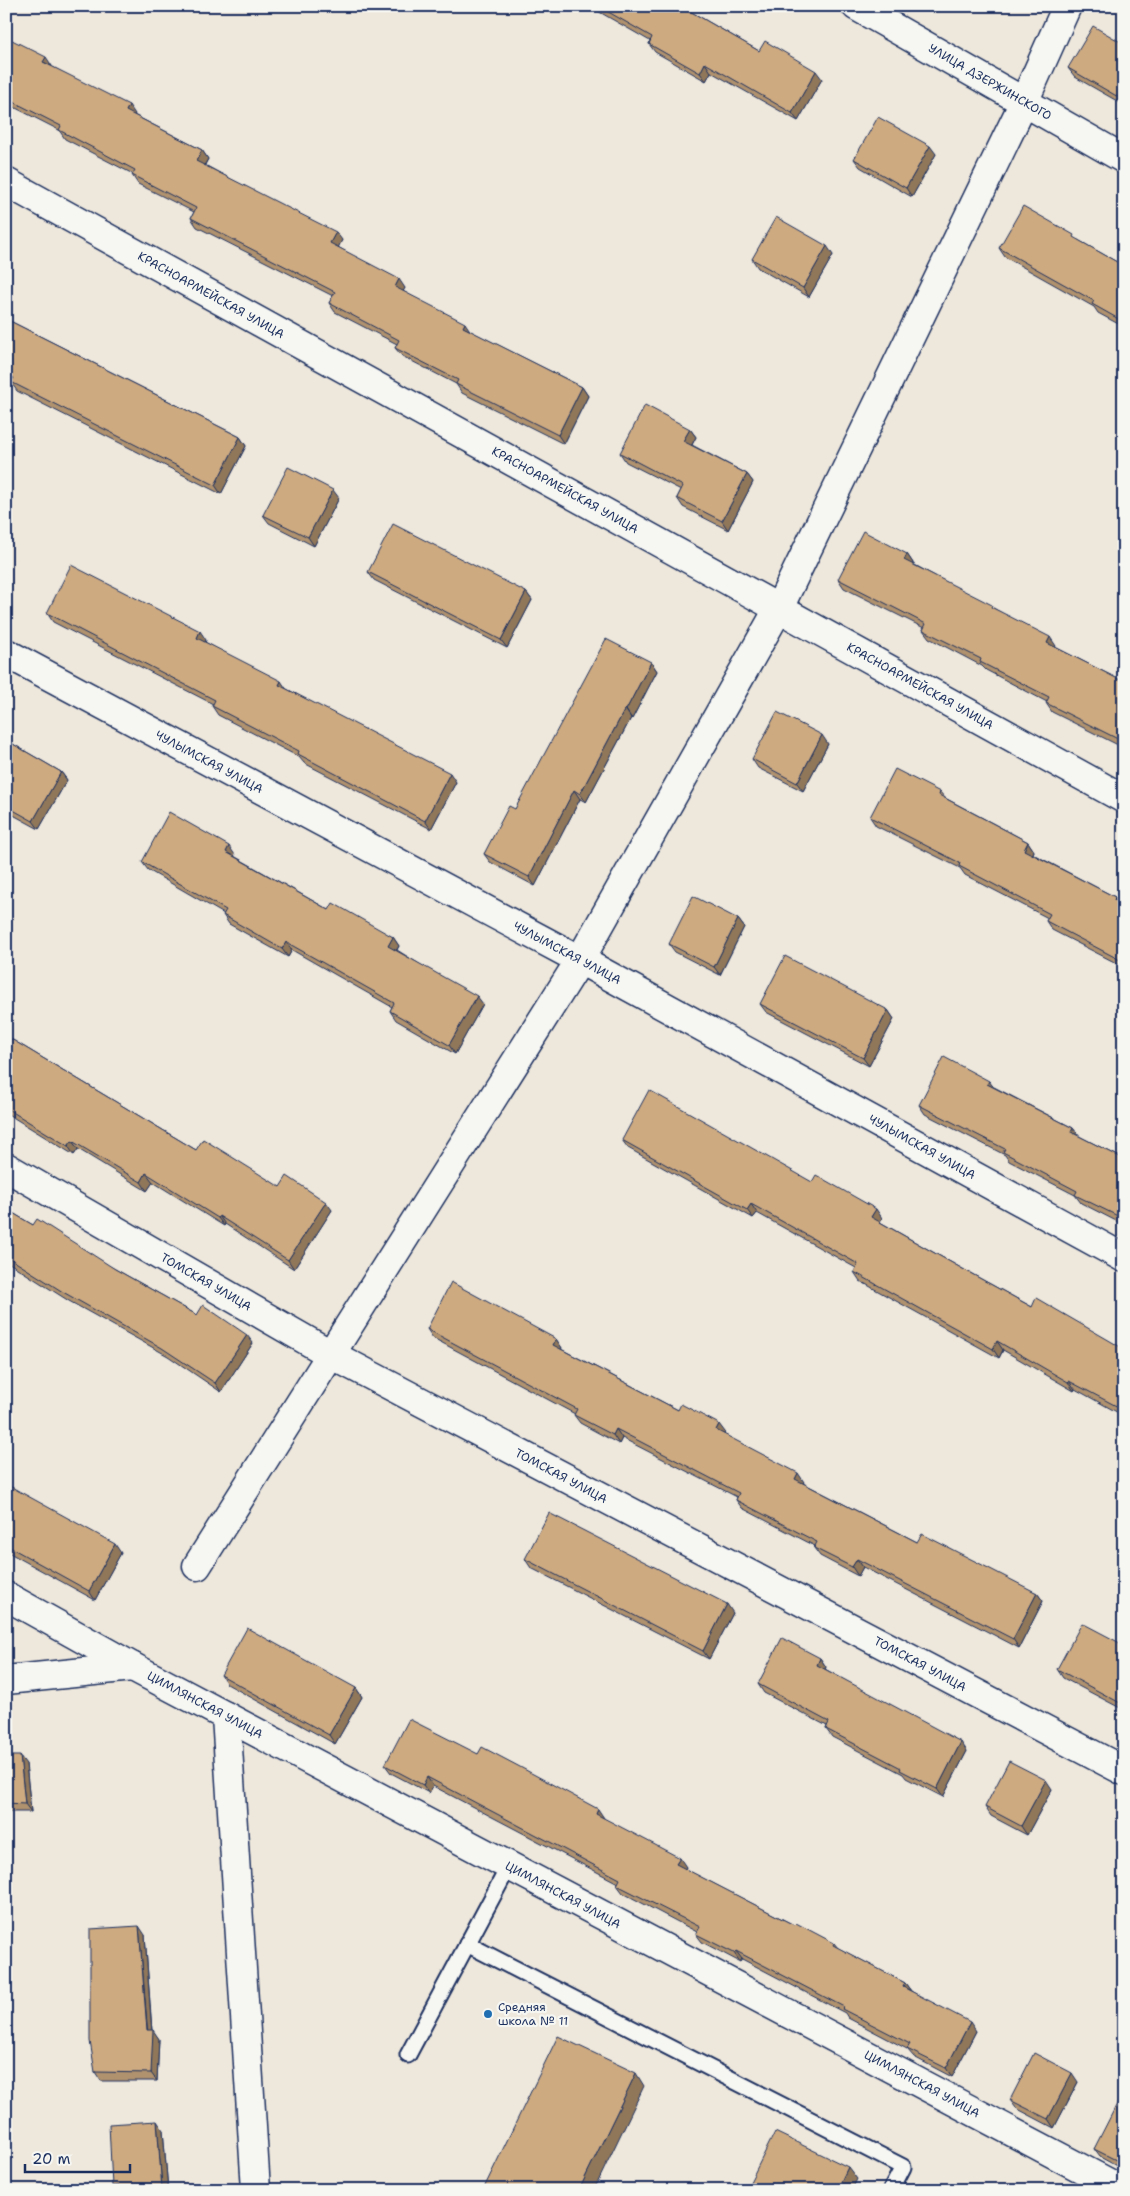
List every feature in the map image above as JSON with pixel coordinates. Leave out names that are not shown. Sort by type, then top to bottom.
[{"type":"street","name":"УЛИЦА ДЗЕРЖИНСКОГО","points":[[856,6],[1124,159]]},
{"type":"street","points":[[197,1566],[580,960],[779,608],[1024,102],[1067,6]]},
{"type":"street","name":"КРАСНОАРМЕЙСКАЯ УЛИЦА","points":[[6,182],[1124,799]]},
{"type":"street","name":"ЧУЛЫМСКАЯ УЛИЦА","points":[[6,653],[580,960],[1124,1258]]},
{"type":"street","name":"ТОМСКАЯ УЛИЦА","points":[[6,1167],[332,1355],[1124,1771]]},
{"type":"street","name":"ЦИМЛЯНСКАЯ УЛИЦА","points":[[6,1596],[132,1667],[1122,2190]]},
{"type":"street","points":[[6,1680],[132,1667]]},
{"type":"street","points":[[226,1716],[256,2190]]},
{"type":"lane","points":[[408,2055],[509,1866]]},
{"type":"lane","points":[[467,1944],[903,2167],[891,2190]]},
{"type":"building","points":[[598,6],[681,6],[759,51],[765,41],[816,71],[792,113],[705,63],[700,73],[649,44],[652,37]]},
{"type":"building","points":[[1093,26],[1124,44],[1124,90],[1120,98],[1068,68]]},
{"type":"building","points":[[6,37],[46,57],[43,62],[129,105],[126,111],[202,150],[196,161],[336,232],[330,243],[399,279],[395,287],[465,323],[463,327],[582,387],[558,435],[456,384],[458,380],[395,348],[399,340],[329,303],[335,292],[191,218],[196,208],[132,175],[135,170],[59,130],[61,126],[6,98]]},
{"type":"building","points":[[878,117],[930,146],[906,188],[854,159]]},
{"type":"building","points":[[1023,206],[1124,266],[1124,322],[1092,304],[1094,301],[999,248]]},
{"type":"building","points":[[776,217],[827,246],[803,288],[752,259]]},
{"type":"building","points":[[6,319],[240,437],[215,485],[11,382],[14,378],[6,374]]},
{"type":"building","points":[[645,405],[690,429],[683,441],[747,474],[722,521],[677,498],[683,486],[620,453]]},
{"type":"building","points":[[288,467],[333,490],[308,537],[263,515]]},
{"type":"building","points":[[393,524],[526,592],[501,640],[368,572]]},
{"type":"building","points":[[863,531],[907,554],[904,560],[1050,637],[1047,643],[1124,682],[1124,742],[1046,703],[1049,697],[980,662],[981,659],[923,630],[926,624],[838,579]]},
{"type":"building","points":[[71,565],[200,631],[197,638],[281,681],[279,685],[450,773],[425,821],[298,754],[299,751],[212,706],[215,700],[47,613]]},
{"type":"building","points":[[606,639],[651,662],[580,794],[574,790],[529,877],[484,854],[509,806],[515,809]]},
{"type":"building","points":[[777,712],[822,735],[797,783],[752,759]]},
{"type":"building","points":[[6,740],[61,772],[33,821],[6,806]]},
{"type":"building","points":[[895,769],[940,792],[939,795],[1028,842],[1024,850],[1115,897],[1114,900],[1124,905],[1124,962],[1046,921],[1050,914],[959,866],[960,863],[870,817]]},
{"type":"building","points":[[169,812],[229,846],[226,852],[329,910],[333,903],[393,937],[388,946],[477,996],[449,1045],[390,1011],[394,1003],[286,942],[282,949],[223,915],[226,910],[142,862]]},
{"type":"building","points":[[693,896],[738,919],[714,967],[669,944]]},
{"type":"building","points":[[785,956],[888,1010],[863,1058],[760,1004]]},
{"type":"building","points":[[6,1036],[196,1150],[203,1139],[280,1187],[287,1176],[326,1202],[288,1260],[146,1173],[141,1182],[72,1141],[68,1146],[6,1108]]},
{"type":"building","points":[[944,1057],[989,1081],[987,1084],[1073,1128],[1071,1132],[1124,1159],[1124,1219],[1075,1195],[1077,1191],[1003,1152],[1005,1149],[919,1105]]},
{"type":"building","points":[[649,1090],[812,1182],[816,1175],[876,1209],[871,1217],[1032,1307],[1036,1298],[1124,1349],[1124,1410],[1068,1382],[997,1341],[993,1349],[854,1272],[858,1264],[751,1204],[747,1210],[622,1140]]},
{"type":"building","points":[[6,1209],[33,1225],[37,1219],[115,1269],[197,1315],[203,1305],[247,1335],[215,1383],[162,1348],[63,1292],[6,1256]]},
{"type":"building","points":[[451,1282],[556,1339],[553,1345],[678,1410],[681,1404],[719,1424],[716,1430],[798,1473],[795,1479],[917,1542],[922,1534],[1037,1593],[1013,1639],[857,1559],[852,1567],[814,1548],[817,1542],[736,1500],[739,1493],[616,1429],[613,1435],[574,1415],[577,1409],[427,1329]]},
{"type":"building","points":[[6,1484],[115,1544],[89,1591],[6,1545]]},
{"type":"building","points":[[549,1513],[727,1604],[703,1651],[525,1559]]},
{"type":"building","points":[[1082,1623],[1124,1647],[1124,1705],[1057,1669]]},
{"type":"building","points":[[247,1628],[356,1688],[329,1735],[221,1675]]},
{"type":"building","points":[[782,1638],[820,1658],[817,1665],[961,1742],[937,1789],[826,1729],[829,1722],[758,1684]]},
{"type":"building","points":[[409,1719],[478,1754],[482,1747],[598,1809],[596,1814],[680,1858],[676,1864],[794,1925],[796,1923],[834,1943],[833,1945],[905,1983],[903,1987],[970,2022],[946,2068],[907,2049],[910,2044],[842,2009],[844,2007],[736,1951],[734,1953],[696,1934],[700,1927],[617,1885],[620,1879],[427,1777],[423,1785],[385,1765]]},
{"type":"building","points":[[6,1756],[20,1756],[25,1804],[6,1803]]},
{"type":"building","points":[[1009,1761],[1046,1780],[1021,1826],[985,1807]]},
{"type":"building","points":[[139,1926],[147,2030],[153,2030],[151,2073],[95,2072],[90,2041],[90,1929]]},
{"type":"building","points":[[558,2036],[636,2073],[579,2190],[483,2190]]},
{"type":"building","points":[[1034,2053],[1072,2073],[1048,2119],[1010,2100]]},
{"type":"building","points":[[1118,2102],[1124,2105],[1124,2164],[1094,2149]]},
{"type":"building","points":[[157,2121],[162,2190],[119,2190],[119,2185],[112,2186],[109,2124]]},
{"type":"building","points":[[775,2132],[848,2167],[837,2190],[746,2190]]},
{"type":"place","name":"Средняя школа № 11","points":[[488,2014]]}]
